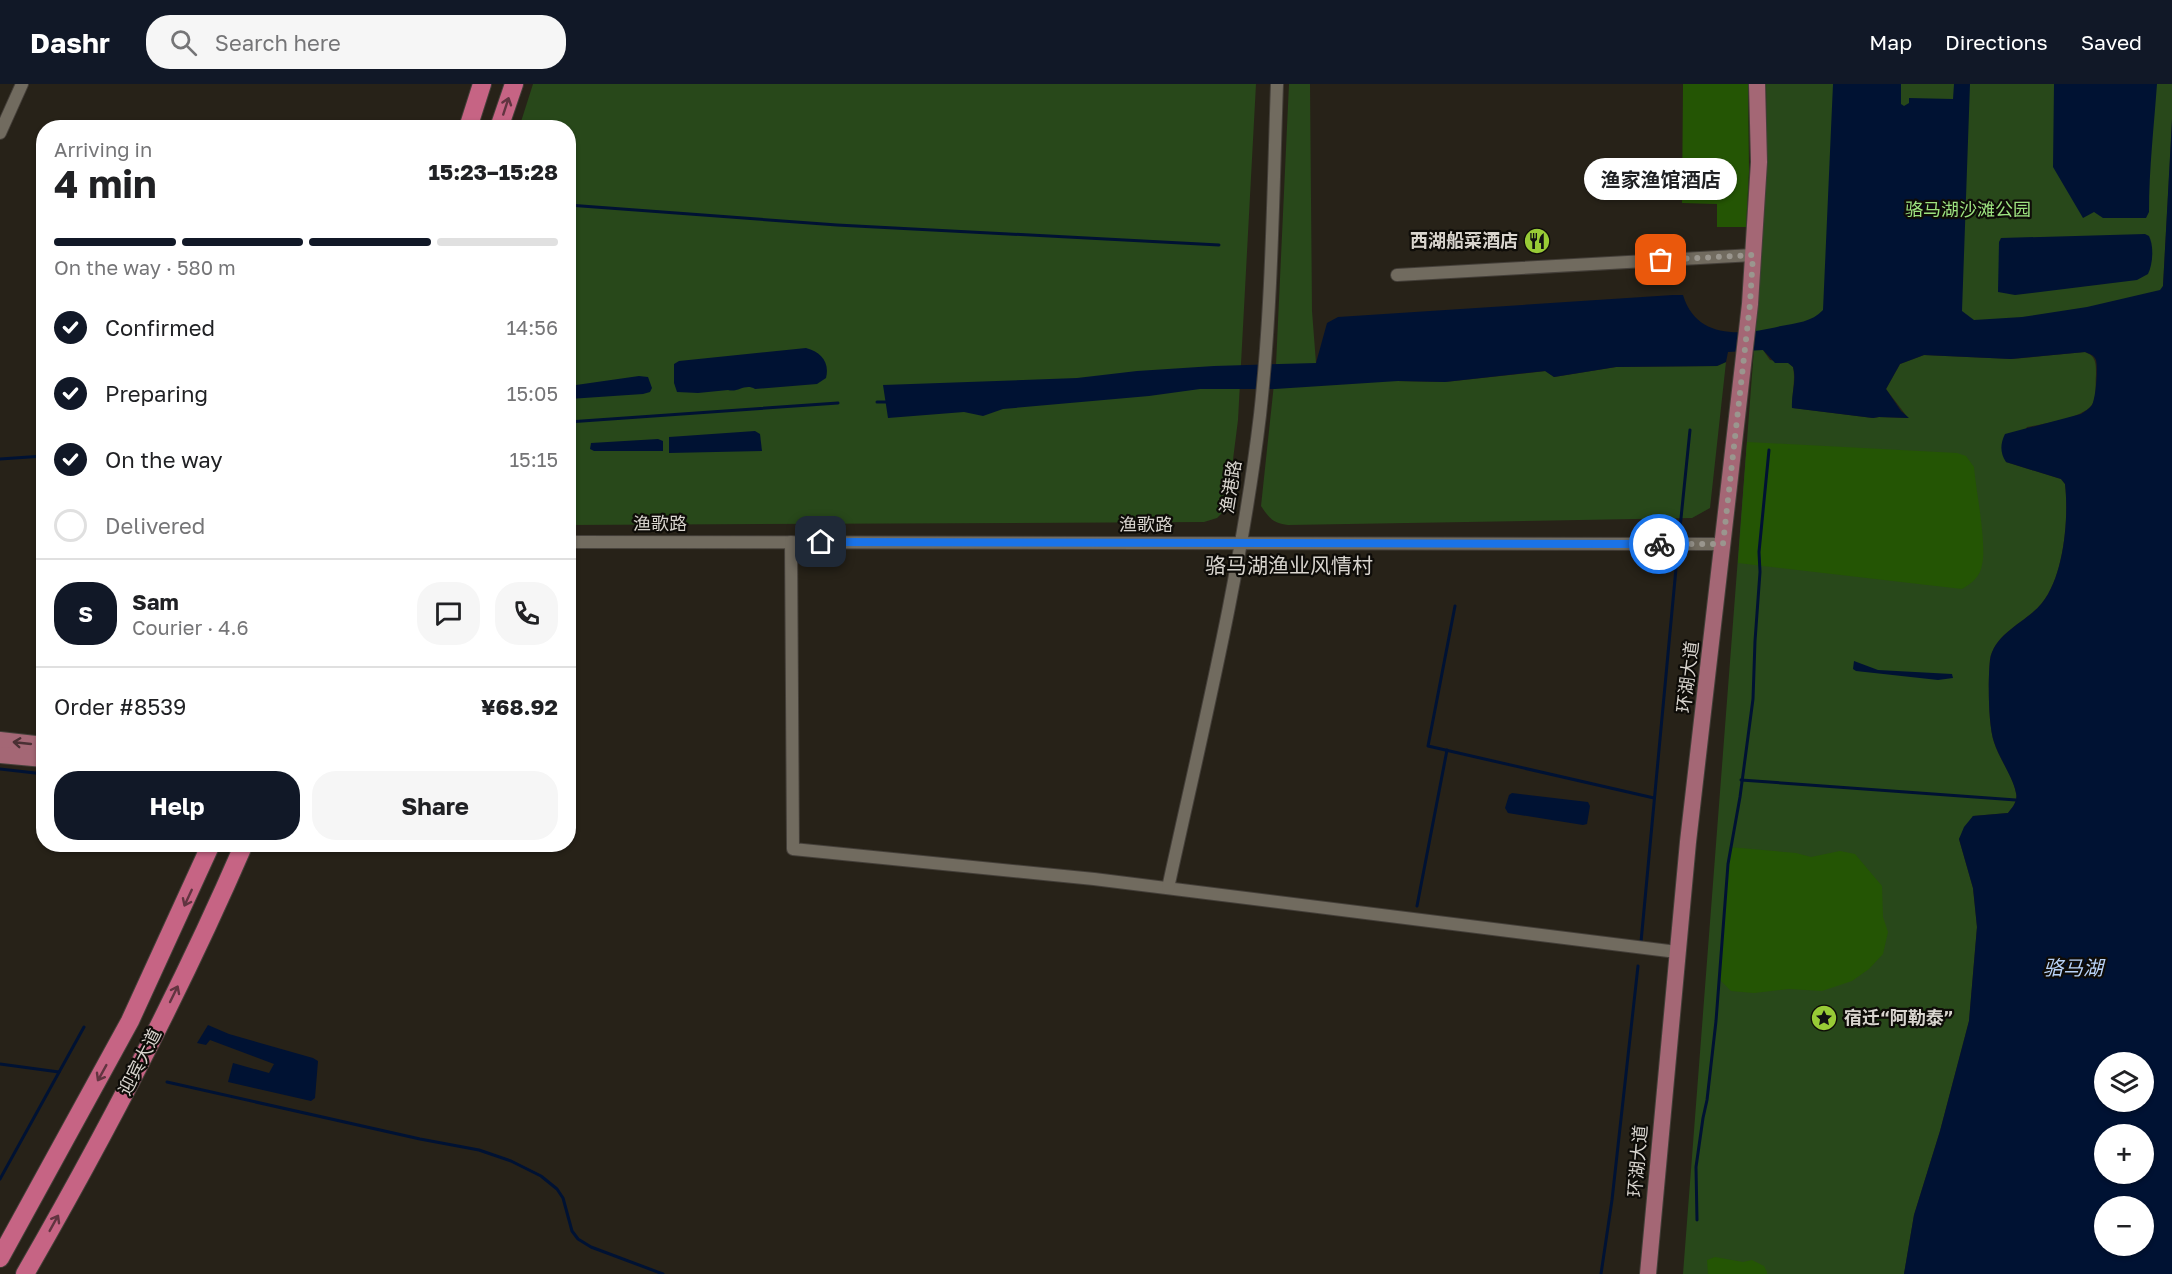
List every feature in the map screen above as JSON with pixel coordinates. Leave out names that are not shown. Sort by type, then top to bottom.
[{"type":"highway","points":[[471,120],[482,84]]},
{"type":"highway","points":[[502,120],[514,84]]},
{"type":"highway","name":"迎宾大道","points":[[0,1258],[130,1021],[208,852]]},
{"type":"highway","name":"迎宾大道","points":[[25,1274],[140,1062],[188,966],[240,852]]},
{"type":"main road","name":"环湖大道","points":[[1648,1274],[1677,952],[1750,304],[1759,162],[1757,84]]},
{"type":"main road","points":[[0,740],[36,744]]},
{"type":"main road","points":[[0,754],[36,758]]},
{"type":"street","points":[[0,133],[22,84]]},
{"type":"street","name":"渔港路","points":[[1168,888],[1222,643],[1260,414],[1271,252],[1277,84]]},
{"type":"street","points":[[1397,275],[1753,255]]},
{"type":"street","name":"渔歌路","points":[[576,542],[1723,544]]},
{"type":"street","points":[[791,542],[793,849],[1094,879],[1677,952]]},
{"type":"green space","points":[[533,84],[1256,84],[1238,420],[1228,499],[1224,511],[1217,518],[1204,522],[576,525],[576,120],[522,120]]},
{"type":"green space","points":[[1289,84],[1310,84],[1312,311],[1316,363],[1398,381],[1445,382],[1546,371],[1554,377],[1616,367],[1717,366],[1726,362],[1710,508],[1692,518],[1288,525],[1269,517],[1261,506],[1276,365]]},
{"type":"green space","points":[[1683,84],[1748,84],[1749,171],[1746,227],[1717,227],[1717,204],[1682,203]]},
{"type":"green space","name":"骆马湖沙滩公园","points":[[1766,84],[2172,84],[2163,286],[2157,305],[2007,338],[1755,332],[1764,208]]},
{"type":"green space","points":[[1754,349],[1763,350],[1770,360],[1789,363],[1793,367],[1793,408],[1873,418],[1908,418],[1886,389],[1900,364],[1924,355],[2012,359],[2085,352],[2093,358],[2095,363],[2095,396],[2089,408],[2063,420],[2027,427],[2006,462],[2061,479],[2065,484],[2066,513],[2063,546],[2055,578],[2042,603],[2004,635],[1998,642],[1990,660],[1989,701],[1992,734],[2014,787],[2016,799],[2008,813],[1973,816],[1959,839],[1973,888],[1977,927],[1969,1021],[1940,1131],[1914,1215],[1904,1274],[1683,1274]]},
{"type":"green space","points":[[1747,442],[1957,453],[1966,456],[1974,467],[1981,517],[1983,556],[1979,573],[1962,589],[1738,563]]},
{"type":"green space","points":[[1729,847],[1796,853],[1811,857],[1840,851],[1855,854],[1882,886],[1883,917],[1888,932],[1883,954],[1869,969],[1852,981],[1822,991],[1789,989],[1754,993],[1731,991],[1720,980]]},
{"type":"green space","points":[[1715,1257],[1743,1262],[1752,1260],[1764,1266],[1767,1274],[1708,1274],[1707,1260]]},
{"type":"water","name":"骆马湖","points":[[1833,84],[1901,84],[1901,104],[1904,106],[1909,103],[1909,98],[1953,99],[1954,84],[1970,84],[1962,311],[1974,320],[2022,317],[2087,307],[2160,290],[2163,286],[2172,119],[2172,1274],[1904,1274],[1914,1215],[1940,1131],[1969,1021],[1977,927],[1973,888],[1959,839],[1964,827],[1973,816],[2008,813],[2016,799],[2014,787],[1992,734],[1989,701],[1990,660],[1998,642],[2004,635],[2036,610],[2049,592],[2060,562],[2065,529],[2065,484],[2061,479],[2006,462],[2001,448],[2002,441],[2005,434],[2081,414],[2090,408],[2095,396],[2097,376],[2096,360],[2092,355],[2085,352],[2011,359],[1924,355],[1900,364],[1886,389],[1901,411],[1909,418],[1873,418],[1792,408],[1793,367],[1788,363],[1775,363],[1763,350],[1728,352],[1726,362],[1717,366],[1616,367],[1554,377],[1545,371],[1445,382],[1398,381],[1275,389],[1200,389],[1149,396],[1003,409],[983,416],[964,412],[888,418],[883,385],[1077,378],[1214,366],[1316,363],[1327,323],[1338,317],[1673,295],[1683,295],[1690,310],[1699,321],[1723,331],[1767,329],[1804,321],[1823,310]]},
{"type":"water","points":[[2054,84],[2157,84],[2149,212],[2146,218],[2103,218],[2094,212],[2083,218],[2053,167]]},
{"type":"water","points":[[2145,234],[2149,236],[2152,245],[2151,265],[2148,274],[2137,280],[2015,295],[1998,292],[2001,238]]},
{"type":"water","points":[[806,348],[820,355],[827,367],[826,378],[817,384],[755,389],[748,387],[698,393],[677,392],[674,383],[674,364],[679,361]]},
{"type":"water","points":[[639,376],[648,377],[652,388],[650,392],[643,394],[576,399],[576,385]]},
{"type":"water","points":[[755,431],[760,434],[762,451],[669,453],[669,437]]},
{"type":"water","points":[[658,439],[663,441],[663,451],[594,451],[590,449],[591,443]]},
{"type":"water","points":[[1854,661],[1878,670],[1952,674],[1953,678],[1938,680],[1856,671],[1853,669]]},
{"type":"water","points":[[1512,793],[1588,802],[1590,806],[1587,824],[1508,813],[1505,808],[1509,795]]},
{"type":"water","points":[[208,1025],[229,1034],[318,1061],[315,1098],[311,1101],[228,1082],[233,1063],[269,1073],[274,1064],[210,1040],[206,1045],[197,1043]]},
{"type":"waterway","points":[[576,206],[837,225],[1219,245]]},
{"type":"waterway","points":[[877,402],[886,402]]},
{"type":"waterway","points":[[576,421],[838,403]]},
{"type":"waterway","points":[[1680,528],[1690,430]]},
{"type":"waterway","points":[[1697,1220],[1696,1167],[1707,1100],[1716,1021],[1728,864],[1740,797],[1753,699],[1760,572],[1759,552],[1769,450]]},
{"type":"waterway","points":[[0,459],[36,457]]},
{"type":"waterway","points":[[1641,942],[1678,547]]},
{"type":"waterway","points":[[1455,606],[1428,746],[1654,798]]},
{"type":"waterway","points":[[1417,906],[1447,750]]},
{"type":"waterway","points":[[0,769],[36,773]]},
{"type":"waterway","points":[[1741,780],[2016,800]]},
{"type":"waterway","points":[[1601,1274],[1612,1200],[1638,966]]},
{"type":"waterway","points":[[0,1179],[84,1027]]},
{"type":"waterway","points":[[0,1064],[59,1072]]},
{"type":"waterway","points":[[167,1082],[420,1139],[479,1150],[511,1161],[541,1176],[557,1189],[563,1198],[572,1231],[578,1239],[591,1247],[663,1274]]},
{"type":"way so far","points":[[1659,544],[1723,544],[1750,304],[1753,255],[1661,260]]},
{"type":"place","name":"西湖船菜酒店","points":[[1537,241]]},
{"type":"place","name":"渔家渔馆酒店","points":[[1661,260]]},
{"type":"place","name":"宿迁“阿勒泰”","points":[[1824,1018]]},
{"type":"district","name":"骆马湖渔业风情村","points":[[1289,566]]},
{"type":"route","points":[[821,542],[1659,544]]}]
